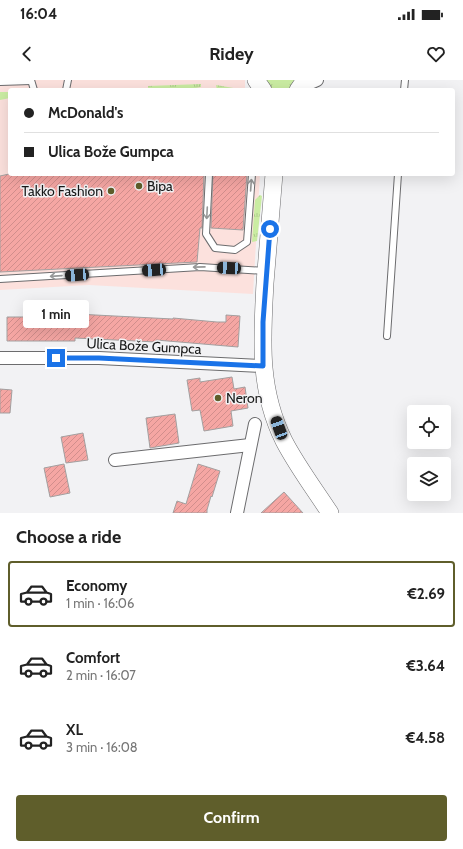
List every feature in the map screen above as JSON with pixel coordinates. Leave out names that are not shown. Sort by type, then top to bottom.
[{"type":"main road","points":[[274,176],[262,329],[263,366],[271,405],[284,441],[330,513]]},
{"type":"street","points":[[302,86],[317,80]]},
{"type":"street","name":"Ulica Bože Gumpca","points":[[0,358],[99,358],[263,366]]},
{"type":"street","points":[[237,513],[255,424]]},
{"type":"street","points":[[114,460],[250,445]]},
{"type":"lane","points":[[0,82],[31,80]]},
{"type":"lane","points":[[209,176],[206,234],[215,248],[235,250],[247,242],[252,176]]},
{"type":"lane","points":[[386,336],[398,176]]},
{"type":"lane","points":[[0,280],[200,267],[266,271]]},
{"type":"shaded area","points":[[0,80],[245,80],[245,88],[8,88],[8,176],[260,176],[253,294],[89,285],[0,290]]},
{"type":"green space","points":[[257,80],[304,80],[298,88],[263,88]]},
{"type":"green space","points":[[201,84],[201,87],[196,88],[148,88],[148,86]]},
{"type":"green space","points":[[216,85],[233,88],[217,88]]},
{"type":"green space","points":[[0,92],[8,92],[8,98],[0,100]]},
{"type":"green space","points":[[260,195],[262,196],[257,241],[252,242],[255,200]]},
{"type":"building","points":[[8,174],[8,176],[204,176],[202,228],[200,228],[197,262],[0,272],[0,176]]},
{"type":"building","points":[[213,176],[247,176],[243,230],[211,228]]},
{"type":"building","points":[[40,312],[76,312],[76,314],[173,318],[217,322],[226,322],[226,315],[240,316],[238,347],[156,340],[156,342],[75,338],[75,341],[7,341],[7,317],[40,317]]},
{"type":"building","name":"Neron","points":[[232,377],[234,389],[245,387],[248,408],[231,411],[233,426],[204,431],[200,410],[192,411],[187,380],[200,378],[200,382]]},
{"type":"building","points":[[0,389],[12,390],[10,413],[0,413]]},
{"type":"building","points":[[175,414],[179,443],[150,448],[146,418]]},
{"type":"building","points":[[83,433],[88,460],[66,463],[61,437]]},
{"type":"building","points":[[64,464],[70,493],[50,497],[44,468]]},
{"type":"building","points":[[198,464],[220,471],[212,497],[211,496],[207,513],[173,513],[177,501],[186,504]]},
{"type":"building","points":[[284,492],[303,513],[261,513]]},
{"type":"place","name":"Bipa","points":[[139,186]]},
{"type":"place","name":"Takko Fashion","points":[[111,191]]},
{"type":"place","name":"Neron","points":[[218,398]]},
{"type":"route","points":[[56,358],[99,358],[263,366],[263,322],[270,229]]}]
